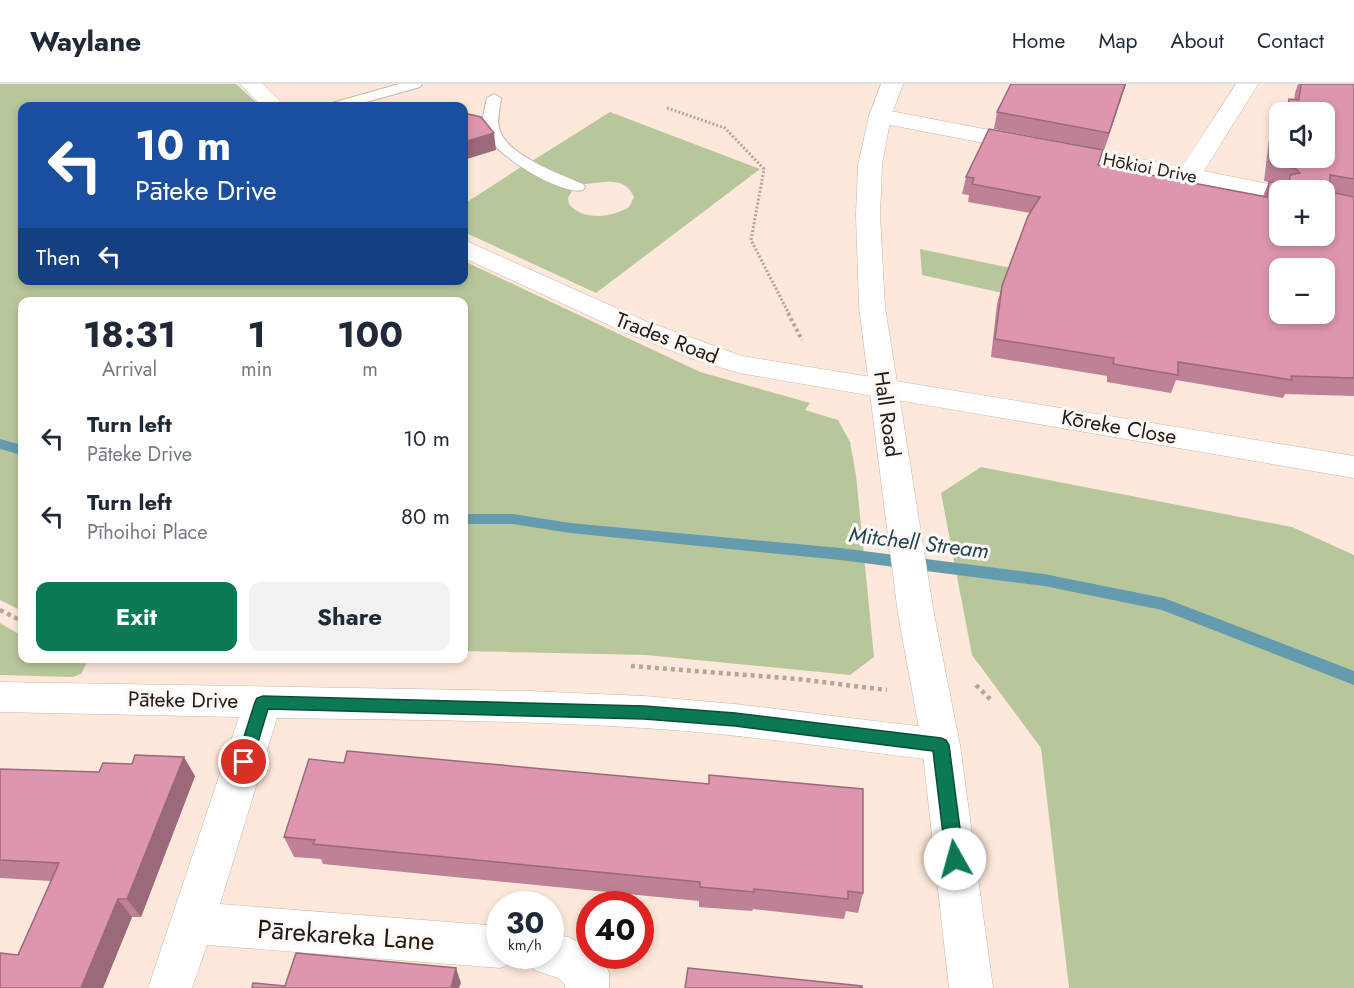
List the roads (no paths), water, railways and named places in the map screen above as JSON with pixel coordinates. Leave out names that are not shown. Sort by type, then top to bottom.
[{"type":"street","points":[[251,84],[270,102]]},
{"type":"street","name":"Hall Road","points":[[892,84],[880,116],[870,165],[868,215],[872,307],[916,614],[941,745],[971,988]]},
{"type":"street","points":[[1190,176],[1197,161],[1247,84]]},
{"type":"street","name":"Hōkioi Drive","points":[[880,116],[1269,191]]},
{"type":"street","name":"Trades Road","points":[[468,250],[581,304],[709,355],[772,371],[884,387]]},
{"type":"street","name":"Kōreke Close","points":[[884,387],[1354,467]]},
{"type":"street","name":"Pāteke Drive","points":[[0,697],[644,712],[745,721],[941,745]]},
{"type":"street","points":[[170,988],[263,702]]},
{"type":"street","name":"Pārekareka Lane","points":[[193,923],[486,946]]},
{"type":"street","points":[[564,958],[587,973],[587,988]]},
{"type":"lane","points":[[351,102],[415,84]]},
{"type":"lane","points":[[498,90],[492,131],[498,140],[526,164],[577,187]]},
{"type":"waterway","name":"Mitchell Stream","points":[[0,444],[18,449]]},
{"type":"waterway","name":"Mitchell Stream","points":[[468,519],[513,519],[570,528],[840,554],[1044,580],[1164,604],[1354,678]]}]
